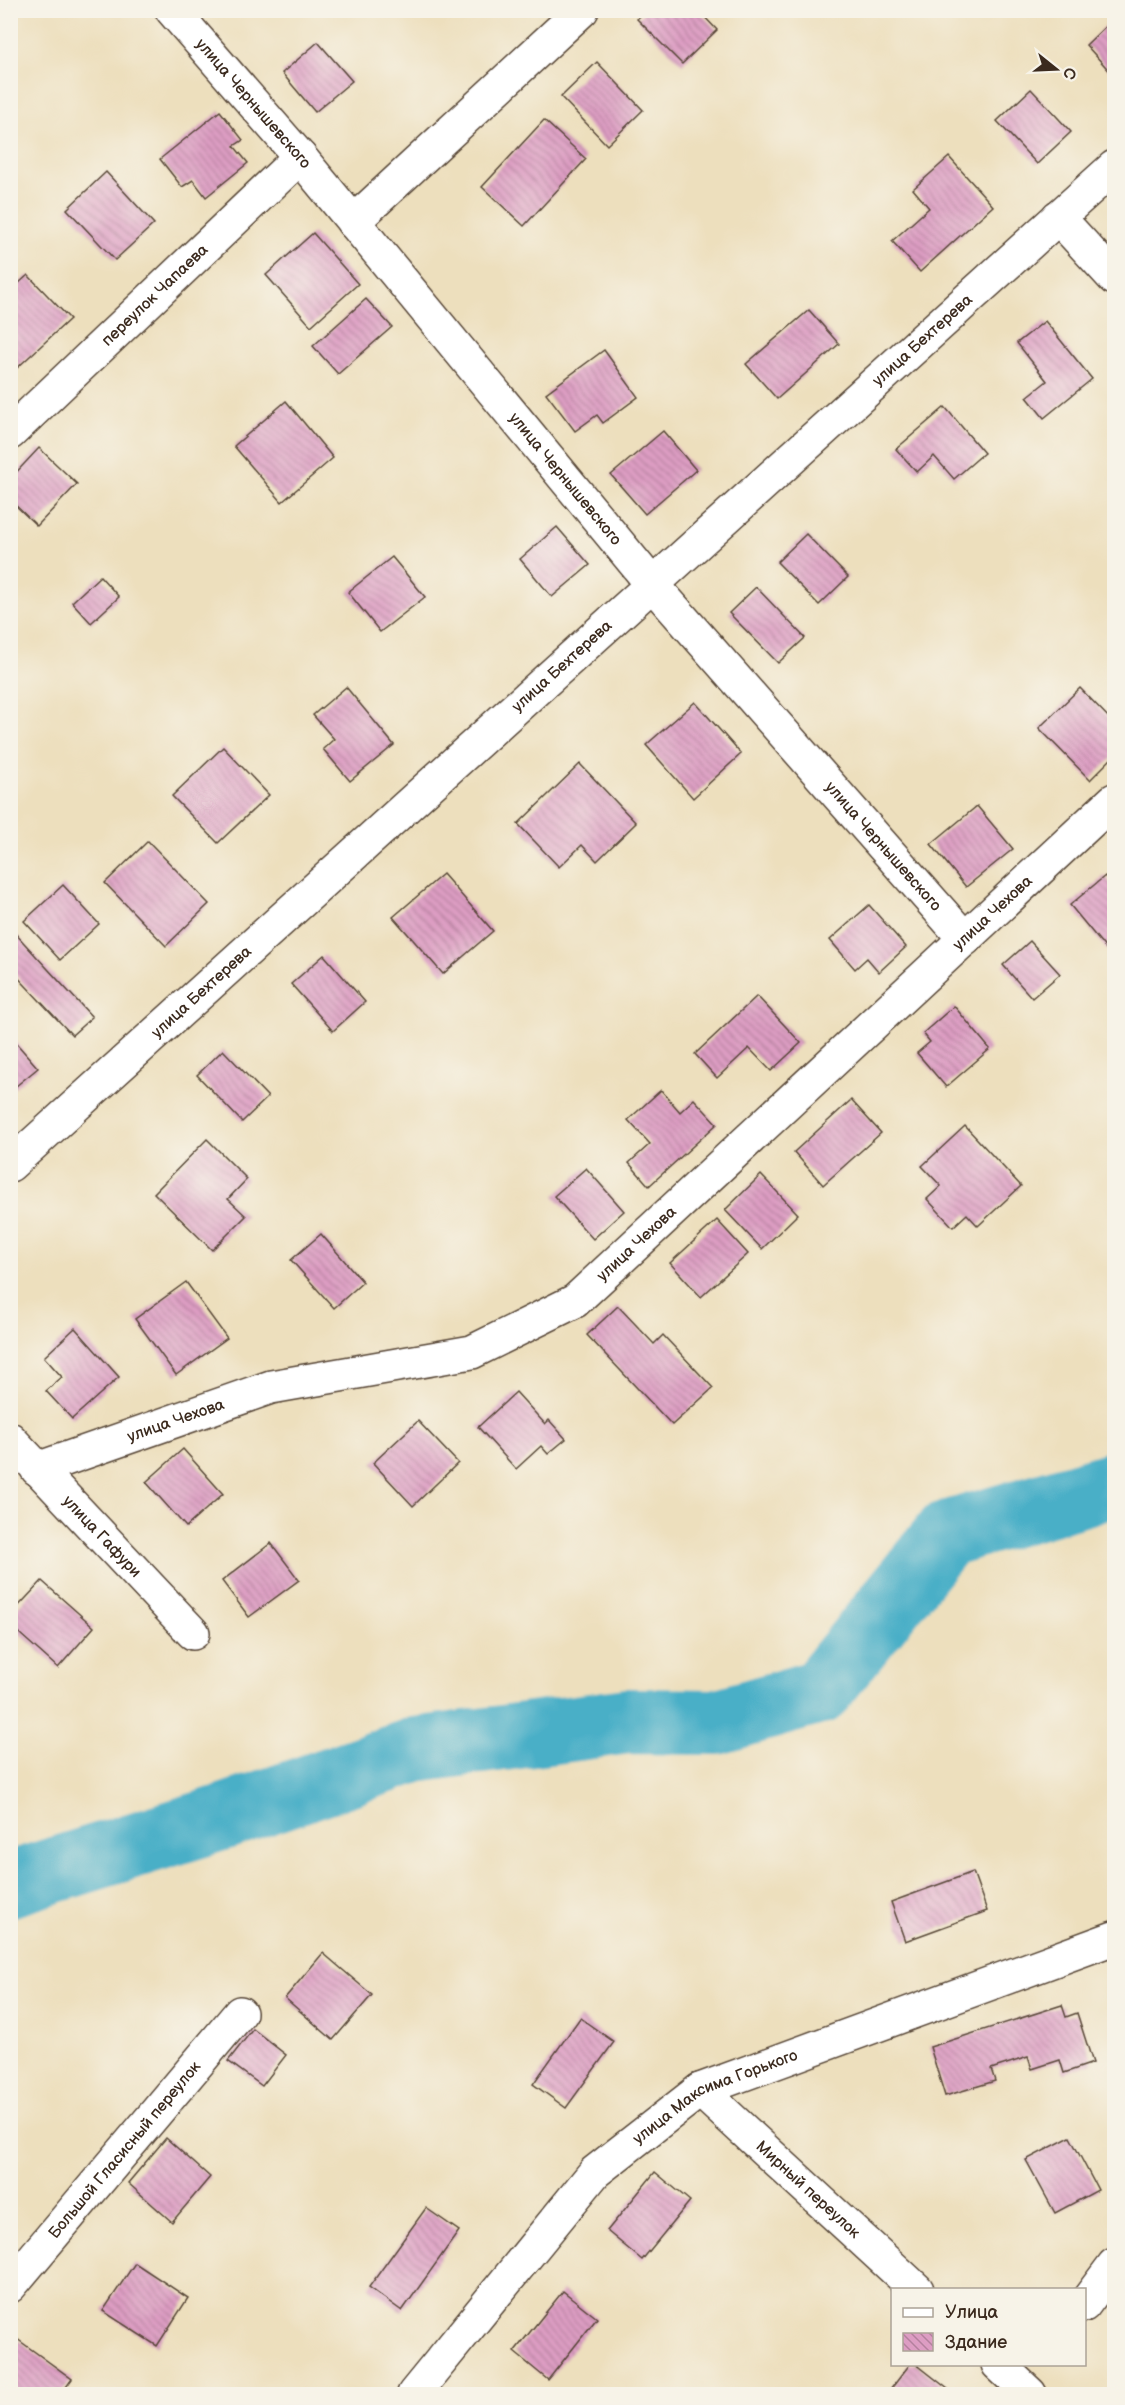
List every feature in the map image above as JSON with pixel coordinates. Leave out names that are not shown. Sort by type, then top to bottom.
[{"type":"street","name":"улица Чернышевского","points":[[172,10],[300,157],[652,584],[965,939]]},
{"type":"street","points":[[353,222],[582,10]]},
{"type":"street","name":"переулок Чапаева","points":[[10,433],[300,157]]},
{"type":"street","name":"улица Бехтерева","points":[[10,1165],[1114,167]]},
{"type":"street","points":[[1058,217],[1114,278]]},
{"type":"street","name":"улица Чехова","points":[[37,1469],[271,1387],[472,1352],[575,1301],[1114,800]]},
{"type":"street","name":"улица Гафури","points":[[10,1439],[193,1633]]},
{"type":"street","name":"улица Максима Горького","points":[[414,2394],[595,2172],[700,2090],[1114,1938]]},
{"type":"street","name":"Большой Гласисный переулок","points":[[10,2286],[240,2013]]},
{"type":"street","name":"Мирный переулок","points":[[700,2090],[916,2288]]},
{"type":"street","points":[[1086,2302],[1114,2265]]},
{"type":"street","points":[[1001,2366],[1027,2385]]},
{"type":"building","points":[[646,10],[698,10],[717,30],[682,64],[637,19]]},
{"type":"building","points":[[1114,18],[1114,76],[1086,45]]},
{"type":"building","points":[[318,42],[352,81],[315,112],[282,73]]},
{"type":"building","points":[[597,62],[643,110],[607,145],[561,97]]},
{"type":"building","points":[[1031,89],[1071,132],[1037,164],[997,121]]},
{"type":"building","points":[[220,111],[243,140],[234,146],[248,163],[206,197],[193,180],[182,187],[160,159]]},
{"type":"building","points":[[544,120],[586,159],[524,226],[482,187]]},
{"type":"building","points":[[949,157],[993,206],[920,272],[892,241],[929,208],[913,189]]},
{"type":"building","points":[[106,172],[154,224],[115,260],[67,209]]},
{"type":"building","points":[[313,233],[358,284],[311,326],[266,275]]},
{"type":"building","points":[[28,275],[70,319],[16,369],[10,362],[10,291]]},
{"type":"building","points":[[366,299],[392,327],[338,374],[313,346]]},
{"type":"building","points":[[809,310],[839,344],[777,399],[746,364]]},
{"type":"building","points":[[1045,321],[1092,379],[1044,418],[1027,397],[1047,381],[1017,343]]},
{"type":"building","points":[[604,350],[638,397],[603,423],[597,415],[575,431],[546,393]]},
{"type":"building","points":[[286,401],[333,458],[282,502],[234,446]]},
{"type":"building","points":[[945,407],[984,453],[954,479],[934,456],[917,472],[896,449]]},
{"type":"building","points":[[663,431],[696,470],[645,514],[611,475]]},
{"type":"building","points":[[39,448],[77,484],[37,526],[10,500],[10,479]]},
{"type":"building","points":[[557,527],[590,565],[552,597],[520,559]]},
{"type":"building","points":[[806,534],[848,577],[819,605],[777,562]]},
{"type":"building","points":[[392,557],[425,597],[380,632],[348,592]]},
{"type":"building","points":[[100,576],[119,597],[91,623],[72,602]]},
{"type":"building","points":[[756,587],[805,638],[778,663],[729,613]]},
{"type":"building","points":[[346,687],[394,745],[350,781],[323,749],[334,739],[313,715]]},
{"type":"building","points":[[1080,688],[1114,723],[1114,756],[1090,780],[1039,728]]},
{"type":"building","points":[[695,702],[741,754],[693,798],[646,745]]},
{"type":"building","points":[[223,747],[269,795],[218,843],[172,796]]},
{"type":"building","points":[[580,764],[636,823],[597,861],[582,845],[559,867],[518,824]]},
{"type":"building","points":[[977,806],[1013,849],[966,887],[931,844]]},
{"type":"building","points":[[148,841],[209,904],[166,946],[105,883]]},
{"type":"building","points":[[443,874],[493,931],[443,974],[393,917]]},
{"type":"building","points":[[1105,876],[1114,887],[1114,943],[1107,950],[1070,905]]},
{"type":"building","points":[[63,885],[99,924],[60,960],[24,921]]},
{"type":"building","points":[[869,905],[906,947],[879,972],[867,958],[855,969],[830,940]]},
{"type":"building","points":[[13,931],[92,1017],[72,1035],[10,969],[10,933]]},
{"type":"building","points":[[1030,941],[1060,974],[1032,998],[1003,965]]},
{"type":"building","points":[[324,955],[365,1002],[333,1031],[291,984]]},
{"type":"building","points":[[757,996],[801,1043],[771,1071],[749,1048],[717,1078],[695,1054]]},
{"type":"building","points":[[954,1006],[990,1049],[946,1087],[917,1053],[930,1042],[923,1033]]},
{"type":"building","points":[[10,1036],[38,1068],[10,1091]]},
{"type":"building","points":[[223,1050],[268,1097],[242,1122],[197,1075]]},
{"type":"building","points":[[661,1090],[680,1112],[694,1099],[717,1124],[649,1186],[629,1163],[650,1144],[628,1120]]},
{"type":"building","points":[[851,1100],[881,1133],[823,1185],[794,1152]]},
{"type":"building","points":[[965,1126],[1021,1186],[978,1226],[967,1214],[953,1227],[927,1199],[941,1186],[922,1166]]},
{"type":"building","points":[[207,1139],[247,1179],[228,1199],[246,1216],[212,1250],[154,1193]]},
{"type":"building","points":[[586,1168],[624,1211],[593,1239],[554,1196]]},
{"type":"building","points":[[761,1175],[798,1214],[762,1249],[725,1210]]},
{"type":"building","points":[[717,1220],[748,1254],[701,1297],[670,1263]]},
{"type":"building","points":[[321,1234],[363,1282],[334,1308],[291,1260]]},
{"type":"building","points":[[186,1282],[227,1338],[176,1375],[135,1319]]},
{"type":"building","points":[[618,1306],[654,1344],[663,1335],[713,1388],[672,1425],[587,1335]]},
{"type":"building","points":[[75,1328],[119,1377],[72,1419],[46,1391],[62,1377],[44,1357]]},
{"type":"building","points":[[516,1392],[545,1424],[549,1420],[566,1439],[548,1454],[541,1446],[516,1469],[478,1427]]},
{"type":"building","points":[[418,1421],[458,1463],[413,1506],[373,1463]]},
{"type":"building","points":[[183,1449],[223,1494],[186,1527],[146,1482]]},
{"type":"building","points":[[271,1543],[299,1580],[249,1617],[222,1581]]},
{"type":"building","points":[[42,1581],[94,1627],[58,1668],[10,1625],[10,1615]]},
{"type":"building","points":[[973,1872],[987,1911],[905,1941],[891,1902]]},
{"type":"building","points":[[323,1953],[372,1995],[333,2040],[285,1998]]},
{"type":"building","points":[[1062,2005],[1066,2017],[1077,2013],[1093,2063],[1064,2073],[1060,2060],[1032,2069],[1028,2057],[991,2069],[995,2081],[945,2096],[930,2047]]},
{"type":"building","points":[[580,2018],[614,2042],[566,2108],[533,2084]]},
{"type":"building","points":[[253,2029],[286,2055],[262,2086],[228,2061]]},
{"type":"building","points":[[1070,2137],[1098,2190],[1055,2213],[1026,2160]]},
{"type":"building","points":[[166,2138],[210,2177],[172,2222],[128,2183]]},
{"type":"building","points":[[655,2172],[690,2201],[642,2260],[607,2231]]},
{"type":"building","points":[[426,2208],[459,2231],[402,2311],[369,2287]]},
{"type":"building","points":[[135,2263],[188,2298],[157,2346],[103,2311]]},
{"type":"building","points":[[563,2291],[597,2318],[548,2380],[514,2352]]},
{"type":"building","points":[[13,2336],[72,2379],[61,2394],[17,2394],[10,2390],[10,2340]]},
{"type":"building","points":[[908,2366],[919,2366],[953,2393],[887,2394]]},
{"type":"waterway","points":[[10,1884],[221,1818],[415,1750],[628,1721],[716,1722],[819,1692],[946,1534],[1114,1484]]}]
